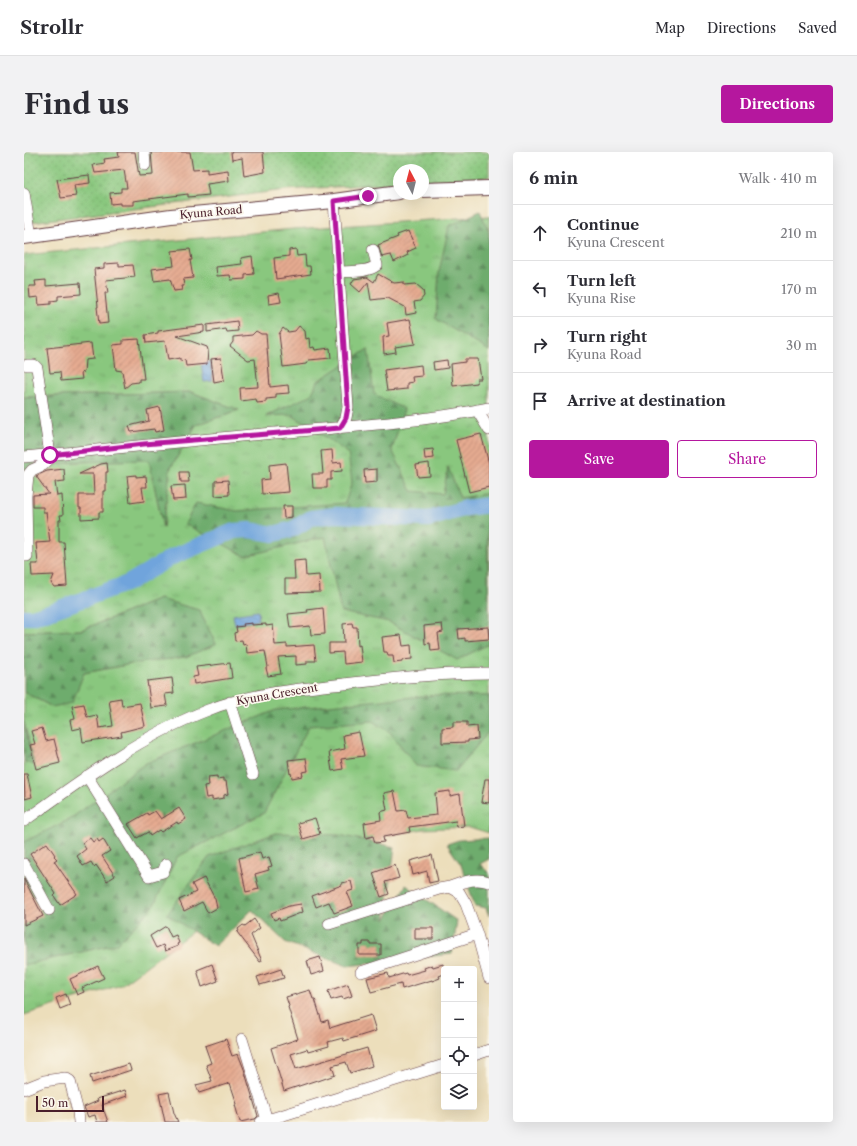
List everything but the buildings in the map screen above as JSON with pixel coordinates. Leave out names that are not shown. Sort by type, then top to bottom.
[{"type":"main road","points":[[429,190],[489,188]]},
{"type":"main road","name":"Kyuna Road","points":[[27,237],[172,216],[334,201],[393,193]]},
{"type":"street","points":[[144,152],[145,165]]},
{"type":"street","points":[[24,193],[27,237]]},
{"type":"street","points":[[334,201],[348,407],[346,418],[340,428]]},
{"type":"street","points":[[338,272],[374,268],[377,265],[373,250]]},
{"type":"street","points":[[27,364],[34,365],[37,368],[52,454]]},
{"type":"street","points":[[24,457],[144,444],[340,428],[435,417],[489,408]]},
{"type":"street","points":[[476,410],[489,430]]},
{"type":"street","points":[[27,556],[26,496],[28,475],[32,470],[42,465],[52,454]]},
{"type":"street","name":"Kyuna Crescent","points":[[25,818],[87,776],[149,737],[207,710],[230,702],[302,688],[457,673],[489,673]]},
{"type":"street","points":[[230,702],[253,774]]},
{"type":"street","points":[[87,776],[149,876],[163,872],[166,864]]},
{"type":"street","points":[[24,864],[49,910]]},
{"type":"street","points":[[329,924],[439,889],[450,887],[468,880],[480,879],[489,882]]},
{"type":"street","points":[[450,887],[456,890],[462,897],[477,934],[489,978]]},
{"type":"street","points":[[361,972],[477,934]]},
{"type":"street","points":[[242,1039],[264,1121],[441,1066]]},
{"type":"street","points":[[477,1054],[489,1050]]},
{"type":"street","points":[[24,1090],[44,1081],[65,1078],[71,1085],[79,1122]]},
{"type":"green space","points":[[24,152],[489,152],[489,177],[429,181],[429,164],[393,164],[393,183],[285,190],[24,223]]},
{"type":"green space","points":[[480,211],[489,232],[489,351],[436,319],[439,272],[449,226]]},
{"type":"green space","points":[[489,216],[489,833],[469,827],[423,829],[332,846],[232,902],[121,985],[24,1015],[24,761],[34,764],[24,722],[24,692],[52,707],[84,673],[132,664],[160,599],[81,630],[24,632],[24,469],[75,462],[149,459],[163,527],[170,469],[196,425],[238,410],[191,392],[24,397],[24,255],[293,229]]},
{"type":"green space","points":[[368,349],[374,394],[404,409],[392,450],[412,491],[443,494],[448,467],[460,498],[489,493],[489,519],[487,520],[489,644],[457,660],[389,622],[341,612],[325,537],[245,556],[185,524],[196,503],[237,511],[345,503],[352,482],[348,453],[292,415],[266,416],[311,395],[318,381]]},
{"type":"green space","points":[[191,392],[239,410],[196,425],[170,469],[163,528],[149,460],[75,462],[24,469],[24,397]]},
{"type":"green space","points":[[160,599],[199,610],[216,644],[186,657],[132,664],[84,673],[72,703],[52,707],[24,692],[24,632],[81,630]]},
{"type":"green space","points":[[435,695],[489,696],[489,731],[456,771],[416,766],[390,732],[372,721],[309,726],[264,813],[177,857],[153,907],[117,944],[24,965],[24,842],[70,819],[146,763],[276,710]]},
{"type":"green space","points":[[24,722],[34,765],[24,761]]},
{"type":"green space","points":[[276,833],[339,835],[395,847],[385,920],[406,885],[457,921],[452,954],[347,966],[285,942],[252,910],[215,946],[167,914],[209,857]]},
{"type":"green space","points":[[489,838],[489,859],[480,864],[489,873],[489,916],[486,908],[475,906],[461,865],[447,844],[459,840]]},
{"type":"water","points":[[210,361],[213,381],[204,382],[201,363]]},
{"type":"water","points":[[258,611],[259,620],[235,624],[233,615]]},
{"type":"waterway","points":[[24,617],[32,617],[49,612],[128,583],[172,557],[234,531],[249,530],[274,534],[293,529],[311,518],[335,515],[428,519],[466,508],[489,505]]},
{"type":"route","points":[[50,455],[144,444],[340,428],[346,418],[348,407],[334,201],[368,196]]}]
